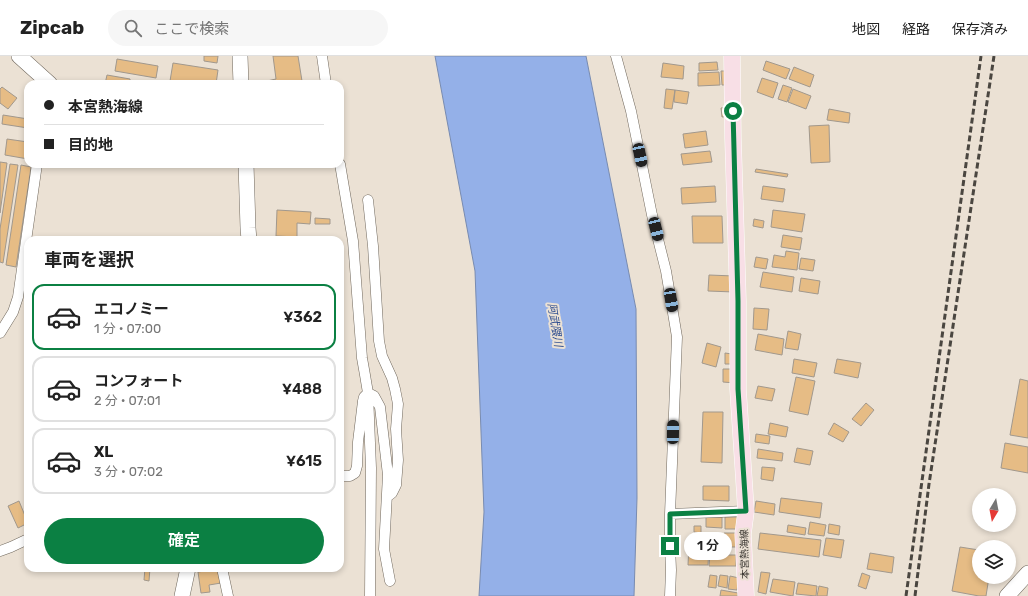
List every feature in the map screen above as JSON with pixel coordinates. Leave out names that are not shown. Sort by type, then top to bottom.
[{"type":"main road","name":"本宮熱海線","points":[[732,56],[738,301],[738,389],[746,511],[743,534],[746,596]]},
{"type":"street","points":[[19,56],[46,80]]},
{"type":"street","points":[[240,56],[241,80]]},
{"type":"street","points":[[322,56],[325,80]]},
{"type":"street","points":[[616,56],[631,111],[652,215],[666,271],[677,337],[670,514],[670,596]]},
{"type":"street","points":[[27,236],[36,168]]},
{"type":"street","points":[[246,168],[249,236]]},
{"type":"street","points":[[341,168],[352,241],[362,358],[368,393],[371,468],[370,596]]},
{"type":"street","points":[[368,200],[373,246],[378,341],[382,356],[392,378],[398,404],[396,429],[398,460],[396,485],[387,497]]},
{"type":"street","points":[[0,333],[13,312],[18,297],[24,255]]},
{"type":"street","points":[[344,476],[350,476],[355,472],[357,466],[358,442],[363,402],[364,397],[368,393]]},
{"type":"street","points":[[368,393],[374,396],[380,407],[388,475],[384,549],[390,581]]},
{"type":"street","points":[[670,514],[746,511]]},
{"type":"street","points":[[0,551],[11,548],[24,541]]},
{"type":"street","points":[[182,596],[187,572]]},
{"type":"street","points":[[223,572],[228,596]]},
{"type":"street","points":[[1007,596],[1028,573]]},
{"type":"water","name":"阿武隈川","points":[[435,56],[586,56],[636,309],[637,498],[634,596],[479,596],[484,512],[475,271]]},
{"type":"building","points":[[204,56],[218,56],[217,63],[204,61]]},
{"type":"building","points":[[273,56],[298,56],[302,80],[272,80],[276,79]]},
{"type":"building","points":[[117,59],[158,66],[156,78],[115,71]]},
{"type":"building","points":[[766,61],[790,69],[786,79],[763,70]]},
{"type":"building","points":[[717,62],[718,70],[699,71],[699,63]]},
{"type":"building","points":[[173,63],[218,70],[217,80],[170,80]]},
{"type":"building","points":[[663,63],[684,66],[683,79],[661,77]]},
{"type":"building","points":[[794,67],[814,75],[810,87],[789,79]]},
{"type":"building","points":[[721,71],[728,71],[728,85],[722,85]]},
{"type":"building","points":[[719,72],[720,85],[698,86],[698,73]]},
{"type":"building","points":[[107,75],[130,79],[130,80],[106,80]]},
{"type":"building","points":[[762,78],[778,83],[773,98],[757,92]]},
{"type":"building","points":[[783,85],[792,88],[787,102],[778,99]]},
{"type":"building","points":[[2,87],[17,98],[8,109],[0,103],[0,89]]},
{"type":"building","points":[[666,89],[675,90],[672,109],[664,108]]},
{"type":"building","points":[[793,89],[811,96],[806,109],[788,102]]},
{"type":"building","points":[[675,90],[689,92],[687,104],[674,102]]},
{"type":"building","points":[[728,107],[729,116],[722,117],[721,108]]},
{"type":"building","points":[[829,109],[850,113],[849,123],[827,120]]},
{"type":"building","points":[[3,115],[24,118],[24,127],[2,124]]},
{"type":"building","points":[[829,125],[830,162],[811,163],[809,126]]},
{"type":"building","points":[[706,131],[708,145],[685,148],[683,134]]},
{"type":"building","points":[[7,139],[24,141],[24,158],[5,155]]},
{"type":"building","points":[[710,151],[712,162],[683,165],[681,154]]},
{"type":"building","points":[[0,162],[7,163],[0,213]]},
{"type":"building","points":[[10,164],[18,165],[3,263],[0,262],[0,229]]},
{"type":"building","points":[[21,165],[24,166],[24,168],[31,168],[16,267],[6,265]]},
{"type":"building","points":[[756,169],[788,174],[787,177],[755,172]]},
{"type":"building","points":[[715,186],[716,202],[682,204],[681,188]]},
{"type":"building","points":[[763,186],[785,189],[783,202],[761,199]]},
{"type":"building","points":[[277,210],[311,212],[310,224],[297,223],[297,236],[276,236]]},
{"type":"building","points":[[773,210],[805,214],[802,232],[771,227]]},
{"type":"building","points":[[692,216],[722,216],[723,243],[693,243]]},
{"type":"building","points":[[315,218],[330,219],[330,224],[315,224]]},
{"type":"building","points":[[754,219],[764,221],[763,228],[753,226]]},
{"type":"building","points":[[783,235],[802,238],[800,250],[781,247]]},
{"type":"building","points":[[786,251],[799,253],[797,270],[772,267],[774,255],[785,257]]},
{"type":"building","points":[[756,257],[768,259],[766,269],[754,267]]},
{"type":"building","points":[[801,258],[815,260],[813,271],[799,269]]},
{"type":"building","points":[[763,272],[794,277],[792,292],[760,287]]},
{"type":"building","points":[[709,275],[734,276],[734,292],[708,291]]},
{"type":"building","points":[[801,278],[820,281],[818,294],[799,291]]},
{"type":"building","points":[[754,308],[769,309],[767,330],[753,329]]},
{"type":"building","points":[[788,331],[801,334],[798,350],[785,348]]},
{"type":"building","points":[[758,334],[784,339],[782,355],[755,350]]},
{"type":"building","points":[[707,343],[721,347],[716,367],[702,363]]},
{"type":"building","points":[[725,353],[732,354],[732,364],[725,364]]},
{"type":"building","points":[[794,359],[817,363],[814,377],[792,373]]},
{"type":"building","points":[[837,359],[861,363],[858,378],[834,373]]},
{"type":"building","points":[[723,369],[735,369],[735,383],[723,382]]},
{"type":"building","points":[[796,377],[815,381],[808,415],[789,411]]},
{"type":"building","points":[[1020,379],[1028,381],[1028,438],[1010,435]]},
{"type":"building","points":[[758,386],[775,389],[772,401],[755,398]]},
{"type":"building","points":[[866,403],[874,410],[861,426],[852,419]]},
{"type":"building","points":[[703,412],[723,412],[722,463],[701,462]]},
{"type":"building","points":[[770,423],[788,427],[786,437],[768,434]]},
{"type":"building","points":[[834,423],[849,432],[843,442],[828,434]]},
{"type":"building","points":[[756,434],[770,436],[769,444],[755,442]]},
{"type":"building","points":[[1005,443],[1028,447],[1028,473],[1001,468]]},
{"type":"building","points":[[797,448],[813,451],[810,465],[794,462]]},
{"type":"building","points":[[758,449],[783,453],[782,461],[757,458]]},
{"type":"building","points":[[762,467],[775,468],[773,481],[761,479]]},
{"type":"building","points":[[703,486],[729,486],[729,501],[703,500]]},
{"type":"building","points":[[781,498],[822,503],[820,518],[779,512]]},
{"type":"building","points":[[19,501],[24,513],[24,525],[18,528],[8,506]]},
{"type":"building","points":[[756,501],[775,504],[774,515],[754,512]]},
{"type":"building","points":[[706,517],[722,517],[722,528],[706,527]]},
{"type":"building","points":[[725,517],[738,517],[738,529],[725,529]]},
{"type":"building","points":[[810,522],[826,525],[824,536],[808,534]]},
{"type":"building","points":[[829,524],[840,526],[839,535],[828,533]]},
{"type":"building","points":[[788,525],[806,528],[805,535],[787,532]]},
{"type":"building","points":[[694,526],[701,526],[701,533],[694,532]]},
{"type":"building","points":[[724,533],[737,533],[737,547],[723,547]]},
{"type":"building","points":[[760,533],[821,540],[819,557],[758,549]]},
{"type":"building","points":[[712,537],[720,537],[720,548],[712,548]]},
{"type":"building","points":[[826,538],[844,540],[841,558],[823,555]]},
{"type":"building","points":[[689,545],[709,546],[708,565],[688,565]]},
{"type":"building","points":[[960,547],[972,549],[972,584],[988,584],[986,596],[952,591]]},
{"type":"building","points":[[870,553],[894,557],[892,573],[867,569]]},
{"type":"building","points":[[710,555],[736,555],[736,566],[709,566]]},
{"type":"building","points":[[145,572],[150,572],[149,581],[144,580]]},
{"type":"building","points":[[198,572],[219,572],[221,583],[209,585],[210,592],[201,593]]},
{"type":"building","points":[[761,572],[770,573],[766,594],[758,592]]},
{"type":"building","points":[[862,573],[870,576],[866,589],[858,586]]},
{"type":"building","points":[[710,575],[717,576],[716,588],[708,587]]},
{"type":"building","points":[[720,575],[728,576],[727,588],[718,586]]},
{"type":"building","points":[[730,576],[739,578],[737,590],[728,589]]},
{"type":"building","points":[[773,579],[795,582],[793,596],[770,592]]},
{"type":"building","points":[[798,583],[817,586],[816,596],[796,594]]},
{"type":"building","points":[[819,586],[828,588],[827,596],[817,596]]},
{"type":"building","points":[[721,590],[738,593],[738,596],[720,596]]},
{"type":"railway","points":[[906,596],[981,56]]},
{"type":"railway","points":[[915,596],[929,484],[994,56]]},
{"type":"route","points":[[670,546],[670,514],[746,511],[738,389],[738,301],[733,111]]}]
